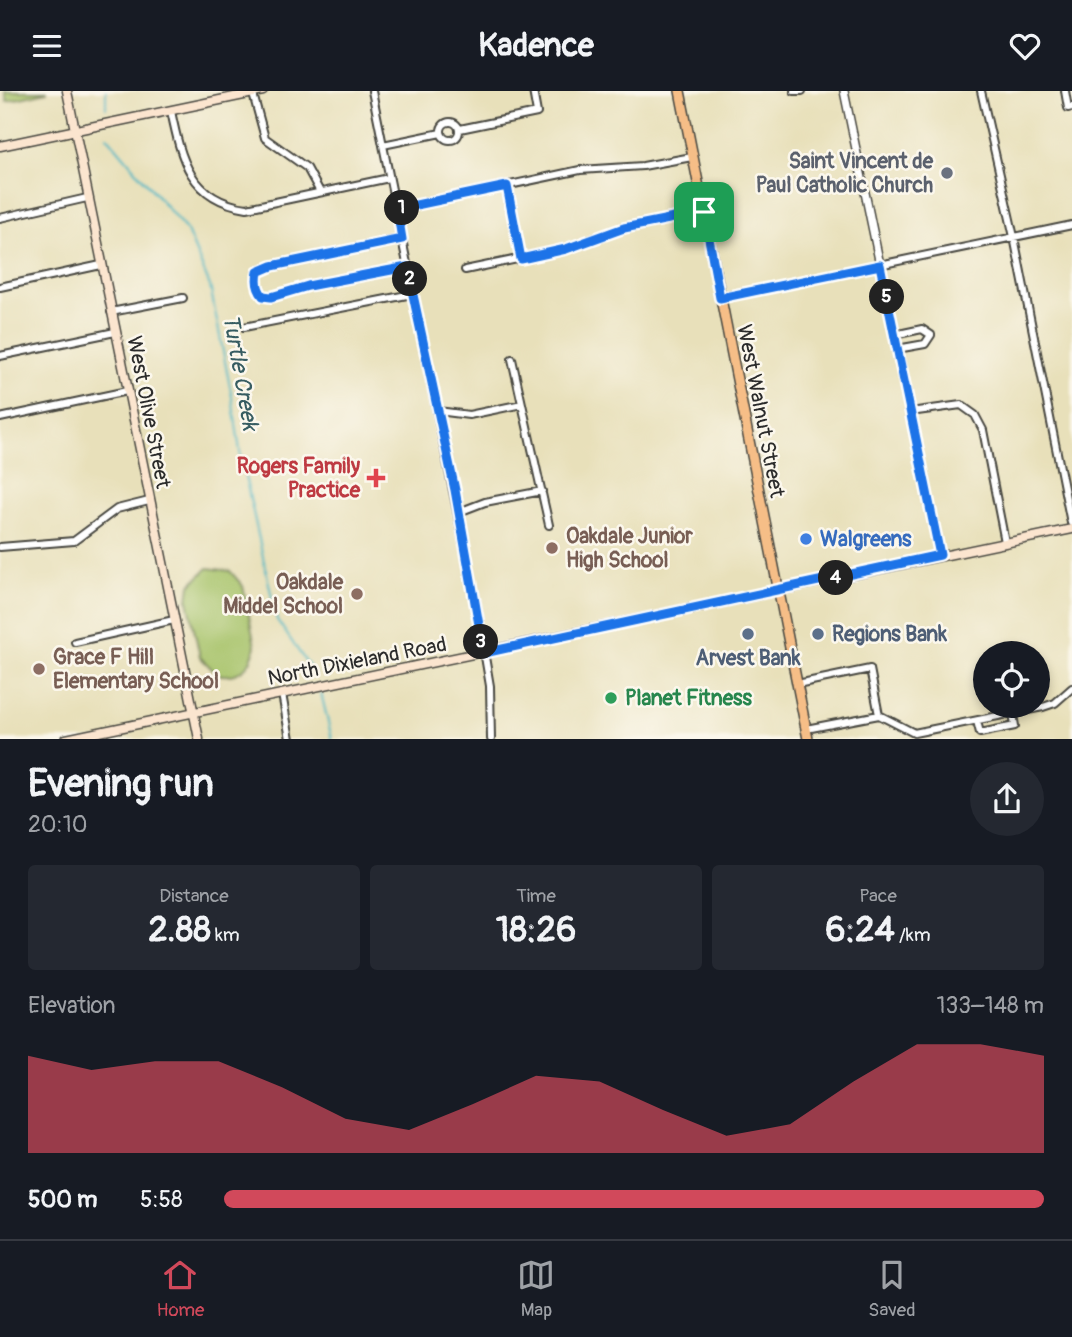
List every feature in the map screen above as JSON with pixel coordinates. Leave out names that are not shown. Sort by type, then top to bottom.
[{"type":"main road","name":"West Olive Street","points":[[66,91],[199,739]]},
{"type":"main road","points":[[0,146],[263,91]]},
{"type":"main road","name":"West Walnut Street","points":[[680,91],[807,734]]},
{"type":"main road","name":"North Dixieland Road","points":[[66,739],[193,710],[484,653],[778,591],[1071,526]]},
{"type":"street","points":[[372,91],[459,512],[491,686],[491,739]]},
{"type":"street","points":[[460,129],[537,113],[533,91]]},
{"type":"street","points":[[794,91],[802,91]]},
{"type":"street","points":[[844,91],[940,555]]},
{"type":"street","points":[[981,91],[1014,237],[1071,526]]},
{"type":"street","points":[[1065,91],[1068,107],[1072,107]]},
{"type":"street","points":[[253,94],[265,138],[307,168],[320,192]]},
{"type":"street","points":[[171,111],[188,174],[215,196],[234,206],[247,208],[389,178]]},
{"type":"street","points":[[383,145],[441,133],[447,122],[456,123],[460,129]]},
{"type":"street","points":[[441,133],[446,139],[452,140],[457,137],[460,129]]},
{"type":"street","points":[[397,209],[580,170],[643,166],[692,157]]},
{"type":"street","points":[[507,186],[521,259]]},
{"type":"street","points":[[0,218],[88,198]]},
{"type":"street","points":[[465,271],[566,249],[624,228],[704,212]]},
{"type":"street","points":[[720,298],[1072,225]]},
{"type":"street","points":[[402,239],[272,266],[258,272],[257,281],[263,296],[271,297],[308,286],[407,267]]},
{"type":"street","points":[[0,287],[101,265]]},
{"type":"street","points":[[244,327],[412,294]]},
{"type":"street","points":[[111,312],[183,298]]},
{"type":"street","points":[[894,335],[922,329],[931,335],[925,344],[897,349]]},
{"type":"street","points":[[0,356],[115,332]]},
{"type":"street","points":[[512,359],[549,526]]},
{"type":"street","points":[[0,418],[127,391]]},
{"type":"street","points":[[438,411],[469,415],[522,404]]},
{"type":"street","points":[[910,412],[961,405],[975,415],[983,431],[1005,542]]},
{"type":"street","points":[[459,512],[485,502],[542,491]]},
{"type":"street","points":[[0,547],[74,541],[117,509],[149,501]]},
{"type":"street","points":[[75,642],[174,620]]},
{"type":"street","points":[[797,684],[870,669],[879,715]]},
{"type":"street","points":[[1050,704],[1072,688]]},
{"type":"street","points":[[282,694],[290,739]]},
{"type":"street","points":[[807,734],[879,715],[892,720],[914,736],[992,718]]},
{"type":"street","points":[[977,721],[980,733],[1015,726],[1014,718]]},
{"type":"green space","points":[[5,91],[47,91],[47,92],[7,101]]},
{"type":"green space","points":[[208,568],[230,571],[243,586],[255,646],[251,660],[243,670],[231,675],[217,674],[200,657],[188,600],[190,585]]},
{"type":"waterway","name":"Turtle Creek","points":[[106,91],[106,108]]},
{"type":"waterway","name":"Turtle Creek","points":[[107,136],[187,231],[210,286],[241,458],[277,620],[315,675]]},
{"type":"waterway","name":"Turtle Creek","points":[[321,693],[332,739]]},
{"type":"place","name":"Saint Vincent de Paul Catholic Church","points":[[947,173]]},
{"type":"place","name":"Rogers Family Practice","points":[[376,478]]},
{"type":"place","name":"Walgreens","points":[[806,539]]},
{"type":"place","name":"Oakdale Junior High School","points":[[552,548]]},
{"type":"place","name":"Oakdale Middel School","points":[[357,594]]},
{"type":"place","name":"Arvest Bank","points":[[748,634]]},
{"type":"place","name":"Regions Bank","points":[[818,634]]},
{"type":"place","name":"Grace F Hill Elementary School","points":[[39,669]]},
{"type":"place","name":"Planet Fitness","points":[[611,698]]},
{"type":"route","points":[[507,186],[521,259],[583,244],[624,228],[704,212],[720,298],[880,265],[940,555],[484,653],[455,490],[407,267],[308,286],[300,291],[271,297],[263,296],[259,291],[258,272],[263,268],[402,239],[397,209],[507,186]]}]
